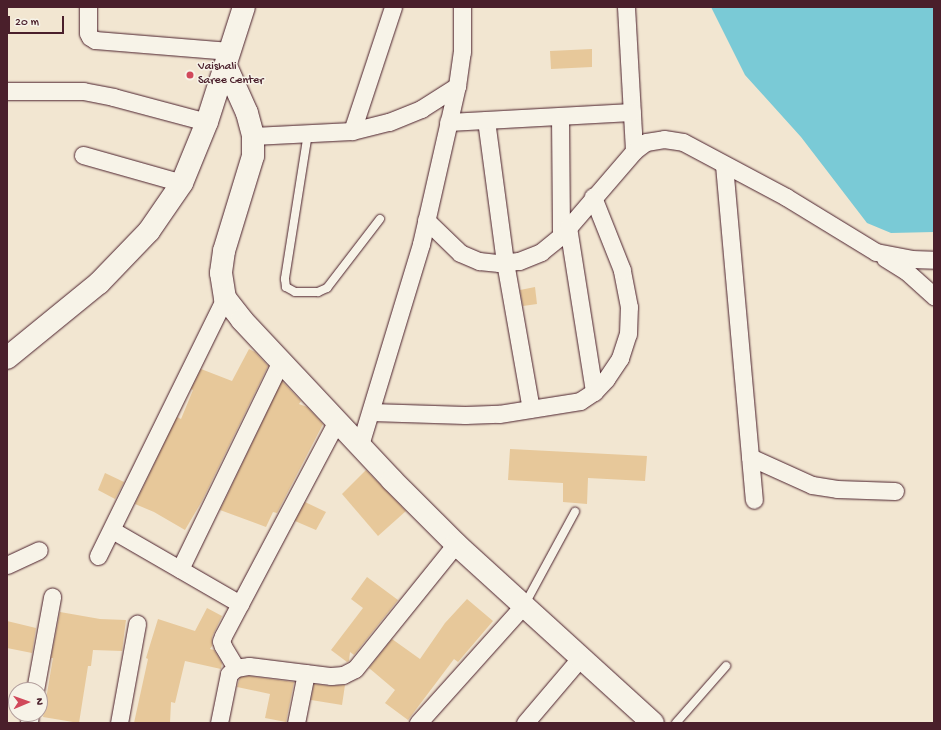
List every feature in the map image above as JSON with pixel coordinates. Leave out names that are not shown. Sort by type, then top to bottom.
[{"type":"street","points":[[88,7],[88,32],[90,37],[95,40],[228,59]]},
{"type":"street","points":[[7,358],[99,283],[149,231],[182,183],[207,122],[244,7]]},
{"type":"street","points":[[352,131],[393,7]]},
{"type":"street","points":[[360,445],[421,244],[457,86],[462,52],[462,7]]},
{"type":"street","points":[[626,7],[634,151]]},
{"type":"street","points":[[228,59],[247,113],[253,136],[253,156],[224,251],[221,273],[225,298],[242,320],[456,544],[653,723]]},
{"type":"street","points":[[253,136],[352,131],[390,122],[421,109],[457,86]]},
{"type":"street","points":[[7,91],[83,91],[113,97],[207,122]]},
{"type":"street","points":[[448,122],[632,112]]},
{"type":"street","points":[[560,116],[565,231],[594,392]]},
{"type":"street","points":[[486,120],[505,262],[531,409]]},
{"type":"street","points":[[426,220],[460,253],[479,261],[519,261],[541,252],[565,231],[634,151],[646,142],[664,140],[677,141],[683,142],[786,197],[906,271],[934,296]]},
{"type":"street","points":[[83,155],[182,183]]},
{"type":"street","points":[[724,165],[754,500]]},
{"type":"street","points":[[371,412],[465,415],[499,414],[580,401],[594,392],[606,380],[620,358],[628,334],[629,307],[622,270],[593,197]]},
{"type":"street","points":[[876,252],[911,259],[934,260]]},
{"type":"street","points":[[98,556],[225,298]]},
{"type":"street","points":[[180,569],[281,361]]},
{"type":"street","points":[[236,668],[222,646],[221,641],[338,421]]},
{"type":"street","points":[[750,456],[812,485],[837,489],[895,492]]},
{"type":"street","points":[[112,530],[240,604]]},
{"type":"street","points":[[219,723],[229,674],[236,668],[249,666],[331,676],[343,675],[356,669],[456,544]]},
{"type":"street","points":[[7,565],[39,550]]},
{"type":"street","points":[[36,682],[52,597]]},
{"type":"street","points":[[418,723],[524,606]]},
{"type":"street","points":[[119,723],[137,624]]},
{"type":"street","points":[[525,723],[581,657]]},
{"type":"street","points":[[296,723],[306,673]]},
{"type":"lane","points":[[308,133],[285,280],[286,287],[295,292],[318,292],[327,288],[380,220]]},
{"type":"lane","points":[[524,606],[575,512]]},
{"type":"lane","points":[[676,723],[726,666]]},
{"type":"water","points":[[711,7],[934,7],[934,232],[891,233],[867,223],[801,137],[745,75]]},
{"type":"building","points":[[592,49],[592,67],[551,69],[550,51]]},
{"type":"building","points":[[535,287],[537,304],[523,306],[520,290]]},
{"type":"building","points":[[249,349],[255,352],[268,366],[202,501],[185,530],[154,512],[135,504],[177,417],[181,419],[193,390],[191,389],[201,369],[232,381]]},
{"type":"building","points":[[282,381],[301,401],[299,404],[307,407],[323,424],[277,513],[273,512],[266,527],[220,510]]},
{"type":"building","points":[[510,449],[647,456],[645,481],[588,478],[587,504],[563,502],[563,483],[508,480]]},
{"type":"building","points":[[366,470],[406,511],[378,536],[342,494]]},
{"type":"building","points":[[105,473],[124,482],[115,499],[98,490]]},
{"type":"building","points":[[305,502],[326,512],[316,530],[295,521]]},
{"type":"building","points":[[367,577],[398,600],[354,655],[350,652],[349,661],[347,662],[331,650],[363,608],[351,599]]},
{"type":"building","points":[[467,599],[493,621],[458,662],[454,659],[408,720],[385,703],[395,690],[369,668],[392,639],[420,659],[445,623]]},
{"type":"building","points":[[207,608],[222,616],[212,637],[212,646],[210,649],[214,650],[222,663],[221,669],[185,661],[175,703],[171,702],[170,723],[134,723],[148,659],[146,658],[158,619],[195,631]]},
{"type":"building","points":[[60,612],[100,619],[126,620],[122,651],[93,650],[91,666],[88,666],[79,723],[48,718],[48,688],[53,658],[51,658]]},
{"type":"building","points":[[7,621],[36,628],[32,653],[7,648]]},
{"type":"building","points":[[249,676],[294,682],[286,722],[265,718],[270,694],[237,687],[240,677]]},
{"type":"building","points":[[314,684],[330,686],[345,685],[342,705],[311,700]]},
{"type":"place","name":"Vaishali Saree Center","points":[[190,75]]}]
